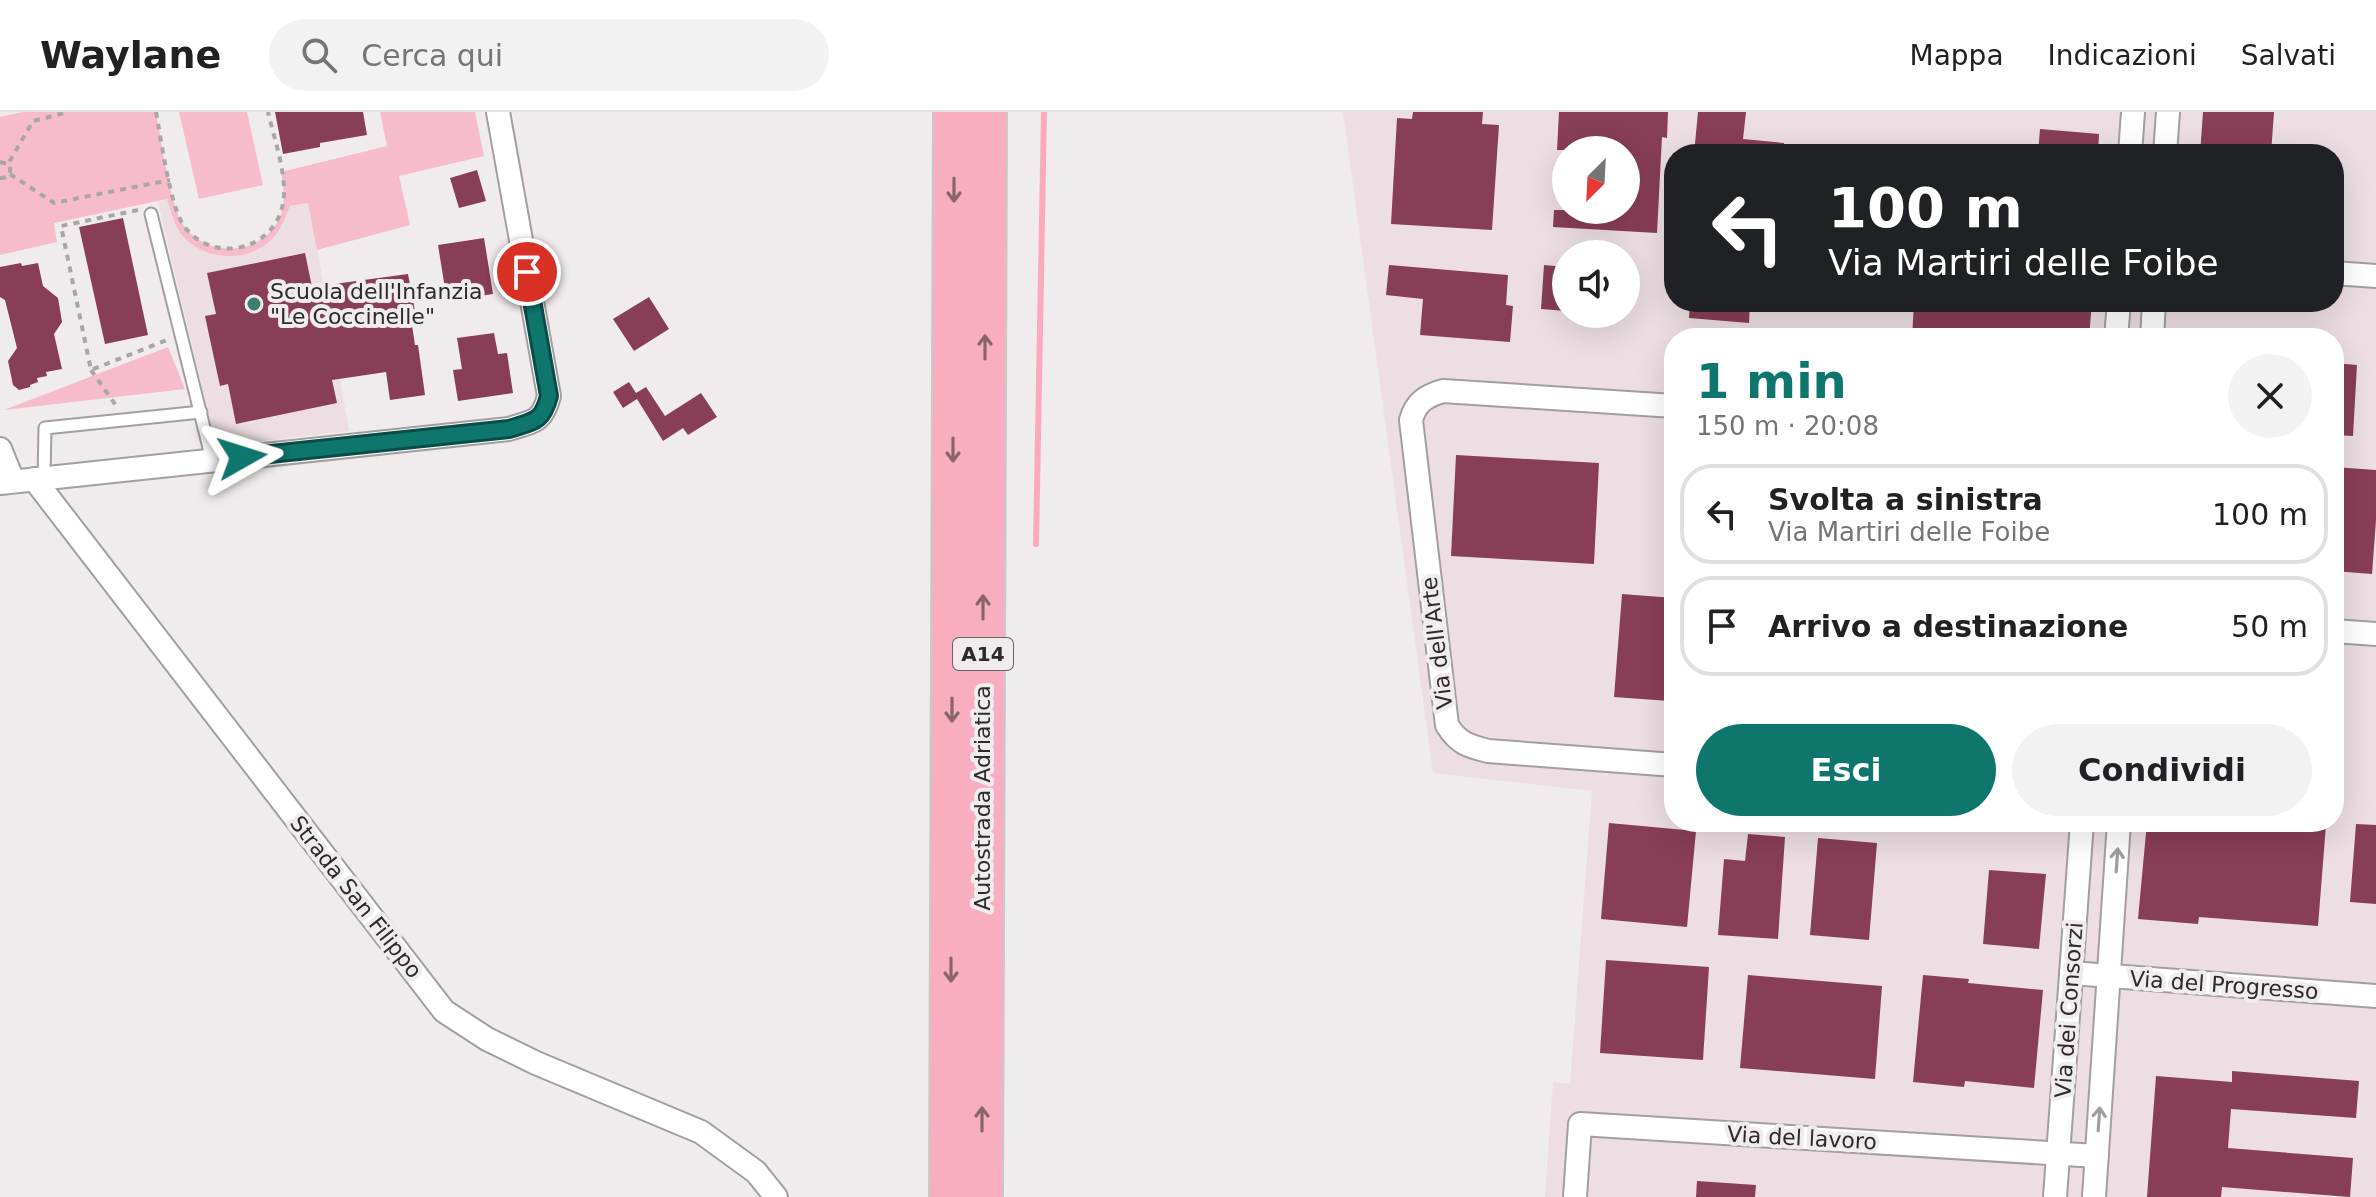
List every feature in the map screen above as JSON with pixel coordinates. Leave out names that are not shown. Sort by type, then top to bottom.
[{"type":"highway","name":"Autostrada Adriatica","points":[[950,1197],[954,112]]},
{"type":"highway","name":"Autostrada Adriatica","points":[[982,1197],[986,112]]},
{"type":"street","points":[[23,480],[509,429],[537,420],[545,412],[549,396],[498,112]]},
{"type":"street","points":[[2131,144],[2133,112]]},
{"type":"street","points":[[2166,144],[2168,112]]},
{"type":"street","points":[[2344,274],[2376,276]]},
{"type":"street","name":"Via dell'Arte","points":[[1664,405],[1443,391],[1421,400],[1411,420],[1447,725],[1454,737],[1469,747],[1488,751],[1664,764]]},
{"type":"street","name":"Strada San Filippo","points":[[0,449],[444,1011],[487,1039],[536,1063],[701,1132],[756,1172],[776,1197]]},
{"type":"street","points":[[2344,632],[2376,634]]},
{"type":"street","name":"Via dei Consorzi","points":[[2055,1197],[2081,832]]},
{"type":"street","name":"Via dei Consorzi","points":[[2094,1197],[2118,832]]},
{"type":"street","name":"Via del Progresso","points":[[2071,973],[2376,996]]},
{"type":"street","name":"Via del lavoro","points":[[1575,1197],[1580,1124],[2097,1156]]},
{"type":"lane","points":[[151,214],[212,460]]},
{"type":"lane","points":[[23,480],[45,428],[201,412]]},
{"type":"path","points":[[10,174],[8,164],[33,121],[68,112]]},
{"type":"path","points":[[156,112],[176,207],[183,225],[196,238],[213,247],[232,250],[250,245],[267,235],[278,220],[284,202],[268,112]]},
{"type":"path","points":[[0,162],[8,164]]},
{"type":"path","points":[[10,174],[54,203],[170,180]]},
{"type":"path","points":[[0,178],[10,174]]},
{"type":"path","points":[[126,420],[91,370],[61,226],[150,208],[151,214]]},
{"type":"path","points":[[91,370],[181,335]]},
{"type":"shaded area","points":[[22,112],[156,112],[170,188],[179,217],[194,236],[219,248],[246,246],[269,233],[282,209],[281,172],[387,146],[380,112],[475,112],[484,156],[399,176],[410,225],[317,250],[308,203],[290,206],[278,231],[262,247],[238,256],[225,256],[201,250],[190,243],[176,226],[167,199],[54,223],[57,242],[0,255],[0,117]]},
{"type":"shaded area","points":[[179,112],[247,112],[263,185],[199,199]]},
{"type":"shaded area","points":[[1343,112],[2376,112],[2376,1197],[1545,1197],[1553,1082],[1570,1084],[1592,791],[1433,773]]},
{"type":"shaded area","name":"Scuola dell'Infanzia \"Le Coccinelle\"","points":[[168,199],[171,216],[181,233],[234,256],[283,225],[290,206],[309,203],[349,431],[216,446],[158,202]]},
{"type":"shaded area","points":[[168,347],[185,389],[4,410]]},
{"type":"building","points":[[275,112],[363,112],[367,135],[320,143],[320,147],[283,154]]},
{"type":"building","points":[[1413,112],[1483,112],[1482,124],[1499,125],[1492,230],[1391,224],[1397,118],[1412,119]]},
{"type":"building","points":[[1559,112],[1668,112],[1667,138],[1662,137],[1657,233],[1553,227],[1553,224],[1640,224],[1640,136],[1558,136]]},
{"type":"building","points":[[1698,112],[1746,112],[1743,139],[1784,143],[1784,144],[1695,144]]},
{"type":"building","points":[[2203,112],[2274,112],[2272,144],[2201,144]]},
{"type":"building","points":[[2040,129],[2099,134],[2098,144],[2039,144]]},
{"type":"building","points":[[477,170],[486,201],[459,208],[450,178]]},
{"type":"building","points":[[123,218],[148,335],[105,344],[79,227]]},
{"type":"building","points":[[484,238],[493,294],[447,301],[438,245]]},
{"type":"building","points":[[305,253],[312,287],[408,274],[415,311],[410,312],[425,395],[390,400],[386,372],[332,380],[337,403],[236,424],[228,384],[220,386],[205,316],[216,314],[207,273]]},
{"type":"building","points":[[21,263],[22,266],[38,263],[43,286],[58,298],[62,322],[54,334],[62,369],[46,372],[47,376],[37,378],[38,382],[19,390],[13,385],[8,361],[17,348],[5,300],[0,297],[0,267]]},
{"type":"building","points":[[1389,265],[1508,275],[1506,305],[1513,306],[1510,342],[1420,335],[1423,299],[1386,295]]},
{"type":"building","points":[[1544,265],[1552,266],[1552,310],[1541,309]]},
{"type":"building","points":[[649,297],[669,329],[634,351],[613,319]]},
{"type":"building","points":[[1689,312],[1750,312],[1749,323],[1689,318]]},
{"type":"building","points":[[1913,312],[2091,312],[2090,328],[1913,328]]},
{"type":"building","points":[[494,333],[498,354],[507,353],[513,393],[458,401],[453,370],[462,369],[457,338]]},
{"type":"building","points":[[2344,364],[2357,365],[2353,436],[2344,436]]},
{"type":"building","points":[[629,382],[636,393],[646,387],[665,416],[701,393],[717,417],[688,435],[683,428],[663,441],[637,399],[623,408],[613,392]]},
{"type":"building","points":[[1456,455],[1599,463],[1594,564],[1451,556]]},
{"type":"building","points":[[2344,468],[2376,470],[2372,574],[2344,572]]},
{"type":"building","points":[[1622,594],[1664,597],[1664,701],[1614,697]]},
{"type":"building","points":[[1609,823],[1664,828],[1664,832],[1696,832],[1687,927],[1601,919]]},
{"type":"building","points":[[2356,824],[2376,825],[2376,904],[2350,902]]},
{"type":"building","points":[[2146,832],[2325,832],[2318,926],[2199,917],[2198,924],[2138,919]]},
{"type":"building","points":[[1748,834],[1785,837],[1778,939],[1718,935],[1724,859],[1745,861]]},
{"type":"building","points":[[1818,838],[1877,843],[1869,940],[1810,935]]},
{"type":"building","points":[[1989,870],[2046,874],[2039,949],[1983,944]]},
{"type":"building","points":[[1606,960],[1709,967],[1703,1060],[1600,1053]]},
{"type":"building","points":[[1748,975],[1882,986],[1875,1079],[1740,1068]]},
{"type":"building","points":[[1923,975],[2043,990],[2034,1088],[1965,1081],[1964,1087],[1913,1082]]},
{"type":"building","points":[[2232,1071],[2359,1081],[2356,1118],[2231,1109],[2228,1148],[2353,1158],[2350,1197],[2222,1187],[2221,1197],[2147,1197],[2156,1076],[2232,1082]]},
{"type":"building","points":[[1697,1181],[1756,1185],[1755,1197],[1696,1197]]},
{"type":"waterway","points":[[1036,544],[1044,112]]},
{"type":"place","name":"Scuola dell'Infanzia \"Le Coccinelle\"","points":[[254,304]]},
{"type":"route","points":[[242,457],[509,429],[537,420],[545,412],[549,396],[527,272]]}]
